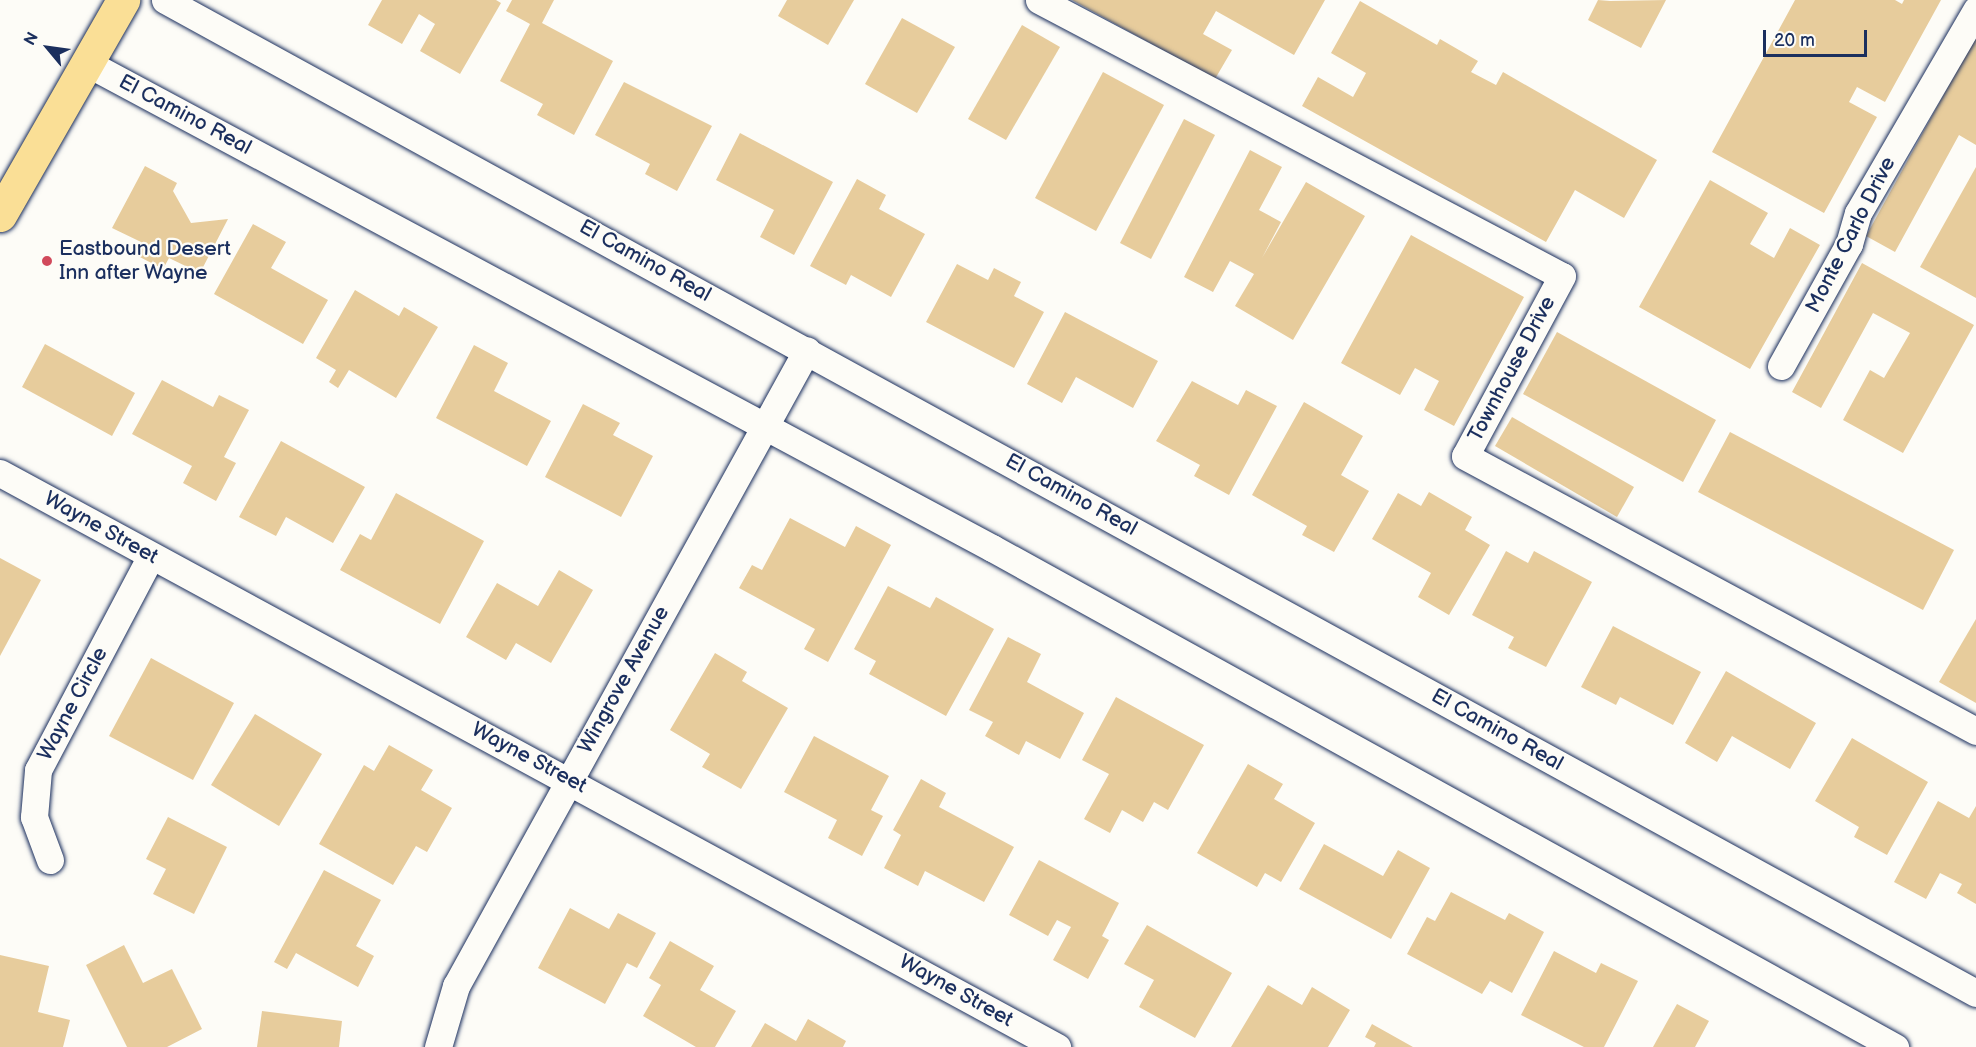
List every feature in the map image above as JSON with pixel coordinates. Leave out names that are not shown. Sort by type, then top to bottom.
[{"type":"main road","points":[[0,215],[123,0]]},
{"type":"street","name":"El Camino Real","points":[[165,0],[1976,993]]},
{"type":"street","name":"Townhouse Drive","points":[[1047,5],[1562,276],[1465,456],[1976,730]]},
{"type":"street","name":"Monte Carlo Drive","points":[[1781,366],[1850,244],[1858,213],[1976,10]]},
{"type":"street","name":"El Camino Real","points":[[87,63],[764,426],[1895,1047]]},
{"type":"street","name":"Wingrove Avenue","points":[[438,1047],[456,986],[807,350]]},
{"type":"street","name":"Wayne Street","points":[[0,473],[1057,1047]]},
{"type":"street","name":"Wayne Circle","points":[[50,860],[34,817],[38,770],[151,556]]},
{"type":"building","points":[[382,0],[496,0],[501,3],[460,74],[420,51],[435,24],[419,14],[402,44],[368,25]]},
{"type":"building","points":[[512,0],[554,0],[542,23],[613,61],[574,135],[537,115],[543,104],[500,81],[530,24],[506,11]]},
{"type":"building","points":[[787,0],[854,0],[828,45],[778,16]]},
{"type":"building","points":[[1072,0],[1325,0],[1294,55],[1216,11],[1203,34],[1232,50],[1215,79]]},
{"type":"building","points":[[1598,0],[1666,0],[1641,48],[1588,20]]},
{"type":"building","points":[[1795,0],[1895,0],[1902,4],[1904,0],[1941,0],[1885,102],[1857,87],[1849,102],[1877,117],[1824,213],[1712,152]]},
{"type":"building","points":[[1360,1],[1437,45],[1440,39],[1478,61],[1471,72],[1496,85],[1503,72],[1657,160],[1624,218],[1575,190],[1546,242],[1302,106],[1318,77],[1353,97],[1366,73],[1331,53]]},
{"type":"building","points":[[902,18],[955,47],[917,113],[865,84]]},
{"type":"building","points":[[1022,25],[1060,47],[1006,140],[968,119]]},
{"type":"building","points":[[1976,36],[1976,145],[1959,135],[1895,252],[1866,236]]},
{"type":"building","points":[[1103,72],[1164,105],[1096,231],[1035,198]]},
{"type":"building","points":[[624,82],[712,126],[677,191],[645,174],[650,164],[595,135]]},
{"type":"building","points":[[1184,119],[1215,135],[1151,259],[1120,243]]},
{"type":"building","points":[[740,133],[833,182],[794,255],[760,237],[774,210],[716,180]]},
{"type":"building","points":[[1250,150],[1282,167],[1259,210],[1281,222],[1262,258],[1306,182],[1365,216],[1293,340],[1235,306],[1254,274],[1230,261],[1213,292],[1184,277]]},
{"type":"building","points":[[145,166],[177,183],[173,191],[191,223],[228,219],[200,273],[169,258],[163,269],[134,254],[141,242],[112,228]]},
{"type":"building","points":[[1976,167],[1976,298],[1920,267]]},
{"type":"building","points":[[857,179],[886,195],[879,209],[925,234],[891,297],[851,275],[846,285],[810,266]]},
{"type":"building","points":[[1710,180],[1768,213],[1750,244],[1774,258],[1790,228],[1820,245],[1750,369],[1639,307]]},
{"type":"building","points":[[253,224],[286,242],[271,268],[328,300],[303,344],[214,294]]},
{"type":"building","points":[[1411,235],[1524,297],[1454,426],[1424,410],[1439,381],[1415,368],[1400,395],[1341,363]]},
{"type":"building","points":[[1862,263],[1974,325],[1903,453],[1843,420],[1870,370],[1884,378],[1910,333],[1873,313],[1821,408],[1792,392]]},
{"type":"building","points":[[957,264],[988,280],[994,268],[1021,282],[1014,296],[1044,312],[1014,368],[926,322]]},
{"type":"building","points":[[355,290],[399,316],[404,307],[438,327],[396,398],[349,370],[338,388],[329,382],[336,370],[316,358]]},
{"type":"building","points":[[1065,312],[1158,361],[1133,408],[1076,377],[1062,403],[1027,384]]},
{"type":"building","points":[[1557,332],[1716,420],[1683,482],[1523,394]]},
{"type":"building","points":[[45,344],[135,393],[112,436],[22,387]]},
{"type":"building","points":[[474,345],[508,363],[494,391],[551,421],[527,466],[436,418]]},
{"type":"building","points":[[162,380],[213,407],[219,395],[249,410],[224,457],[236,463],[216,501],[183,483],[192,466],[132,434]]},
{"type":"building","points":[[1192,381],[1238,405],[1246,390],[1277,406],[1229,495],[1194,476],[1200,465],[1156,441]]},
{"type":"building","points":[[1304,402],[1363,436],[1341,475],[1369,491],[1334,552],[1302,535],[1307,526],[1252,495]]},
{"type":"building","points":[[583,404],[620,423],[613,435],[653,456],[621,517],[545,477]]},
{"type":"building","points":[[1512,417],[1634,487],[1617,517],[1495,446]]},
{"type":"building","points":[[1730,432],[1954,550],[1923,610],[1698,492]]},
{"type":"building","points":[[281,441],[365,487],[333,543],[286,517],[276,536],[239,517]]},
{"type":"building","points":[[1429,492],[1472,517],[1465,530],[1490,545],[1449,615],[1418,597],[1431,573],[1372,539],[1398,493],[1421,506]]},
{"type":"building","points":[[396,493],[484,541],[440,624],[340,570],[360,534],[371,540]]},
{"type":"building","points":[[790,518],[845,547],[856,526],[891,545],[828,662],[804,649],[815,629],[739,588],[752,565],[762,570]]},
{"type":"building","points":[[1506,551],[1528,563],[1534,551],[1592,582],[1546,667],[1508,648],[1514,637],[1472,615]]},
{"type":"building","points":[[0,558],[41,580],[0,656]]},
{"type":"building","points":[[559,570],[593,590],[551,663],[516,643],[506,660],[466,637],[497,583],[538,606]]},
{"type":"building","points":[[888,586],[930,608],[936,597],[994,629],[946,716],[869,674],[876,661],[854,649]]},
{"type":"building","points":[[1976,619],[1976,703],[1939,682]]},
{"type":"building","points":[[1613,626],[1701,672],[1673,725],[1620,697],[1616,705],[1581,687]]},
{"type":"building","points":[[1008,637],[1041,654],[1027,682],[1084,713],[1060,759],[1026,741],[1019,755],[985,736],[993,722],[969,710]]},
{"type":"building","points":[[715,653],[747,672],[742,681],[788,708],[741,789],[702,767],[710,754],[670,730]]},
{"type":"building","points":[[151,658],[234,703],[193,780],[109,736]]},
{"type":"building","points":[[1726,671],[1816,723],[1790,769],[1732,736],[1717,762],[1685,743]]},
{"type":"building","points":[[1116,697],[1204,745],[1168,810],[1154,802],[1143,822],[1122,810],[1110,833],[1084,819],[1109,774],[1082,760]]},
{"type":"building","points":[[255,714],[322,754],[279,826],[211,785]]},
{"type":"building","points":[[814,736],[889,776],[871,810],[883,816],[862,856],[828,838],[837,820],[784,792]]},
{"type":"building","points":[[1852,738],[1928,782],[1887,855],[1854,837],[1859,827],[1815,801]]},
{"type":"building","points":[[389,745],[433,770],[421,790],[452,808],[427,852],[416,846],[393,885],[319,844],[364,765],[374,771]]},
{"type":"building","points":[[1248,764],[1283,784],[1274,799],[1315,823],[1281,882],[1265,873],[1257,887],[1197,853]]},
{"type":"building","points":[[921,779],[946,793],[939,807],[1014,847],[984,902],[925,871],[918,886],[884,868],[901,835],[893,830]]},
{"type":"building","points":[[1938,801],[1969,818],[1976,806],[1976,904],[1957,893],[1962,884],[1940,873],[1926,899],[1894,882]]},
{"type":"building","points":[[168,817],[227,847],[194,914],[153,894],[166,869],[146,859]]},
{"type":"building","points":[[1324,844],[1383,876],[1398,850],[1430,868],[1391,939],[1299,889]]},
{"type":"building","points":[[1039,860],[1119,903],[1102,936],[1109,940],[1088,979],[1053,960],[1071,927],[1057,920],[1048,936],[1009,915]]},
{"type":"building","points":[[324,870],[381,900],[356,946],[374,956],[358,987],[296,953],[287,969],[274,962]]},
{"type":"building","points":[[1451,892],[1505,920],[1509,913],[1544,932],[1512,993],[1490,981],[1482,994],[1407,954],[1427,917],[1435,921]]},
{"type":"building","points":[[570,908],[609,929],[618,913],[656,933],[637,968],[627,963],[605,1004],[538,968]]},
{"type":"building","points":[[1147,925],[1232,973],[1195,1038],[1139,1007],[1154,980],[1124,964]]},
{"type":"building","points":[[670,941],[714,966],[700,990],[736,1011],[715,1047],[696,1047],[643,1016],[661,985],[649,978]]},
{"type":"building","points":[[124,945],[143,983],[172,969],[202,1029],[167,1047],[127,1047],[86,965]]},
{"type":"building","points":[[1554,951],[1596,973],[1601,963],[1638,981],[1604,1047],[1584,1047],[1521,1015]]},
{"type":"building","points":[[0,955],[49,966],[38,1012],[70,1020],[63,1047],[0,1047]]},
{"type":"building","points":[[1268,985],[1302,1005],[1312,987],[1350,1010],[1328,1047],[1231,1047]]},
{"type":"building","points":[[1677,1004],[1709,1021],[1695,1047],[1653,1047]]},
{"type":"building","points":[[262,1011],[342,1021],[339,1047],[257,1047]]},
{"type":"building","points":[[808,1019],[846,1041],[843,1047],[751,1047],[765,1023],[796,1041]]},
{"type":"building","points":[[1372,1024],[1413,1047],[1374,1047],[1376,1043],[1365,1037]]},
{"type":"place","name":"Eastbound Desert Inn after Wayne","points":[[47,261]]}]
